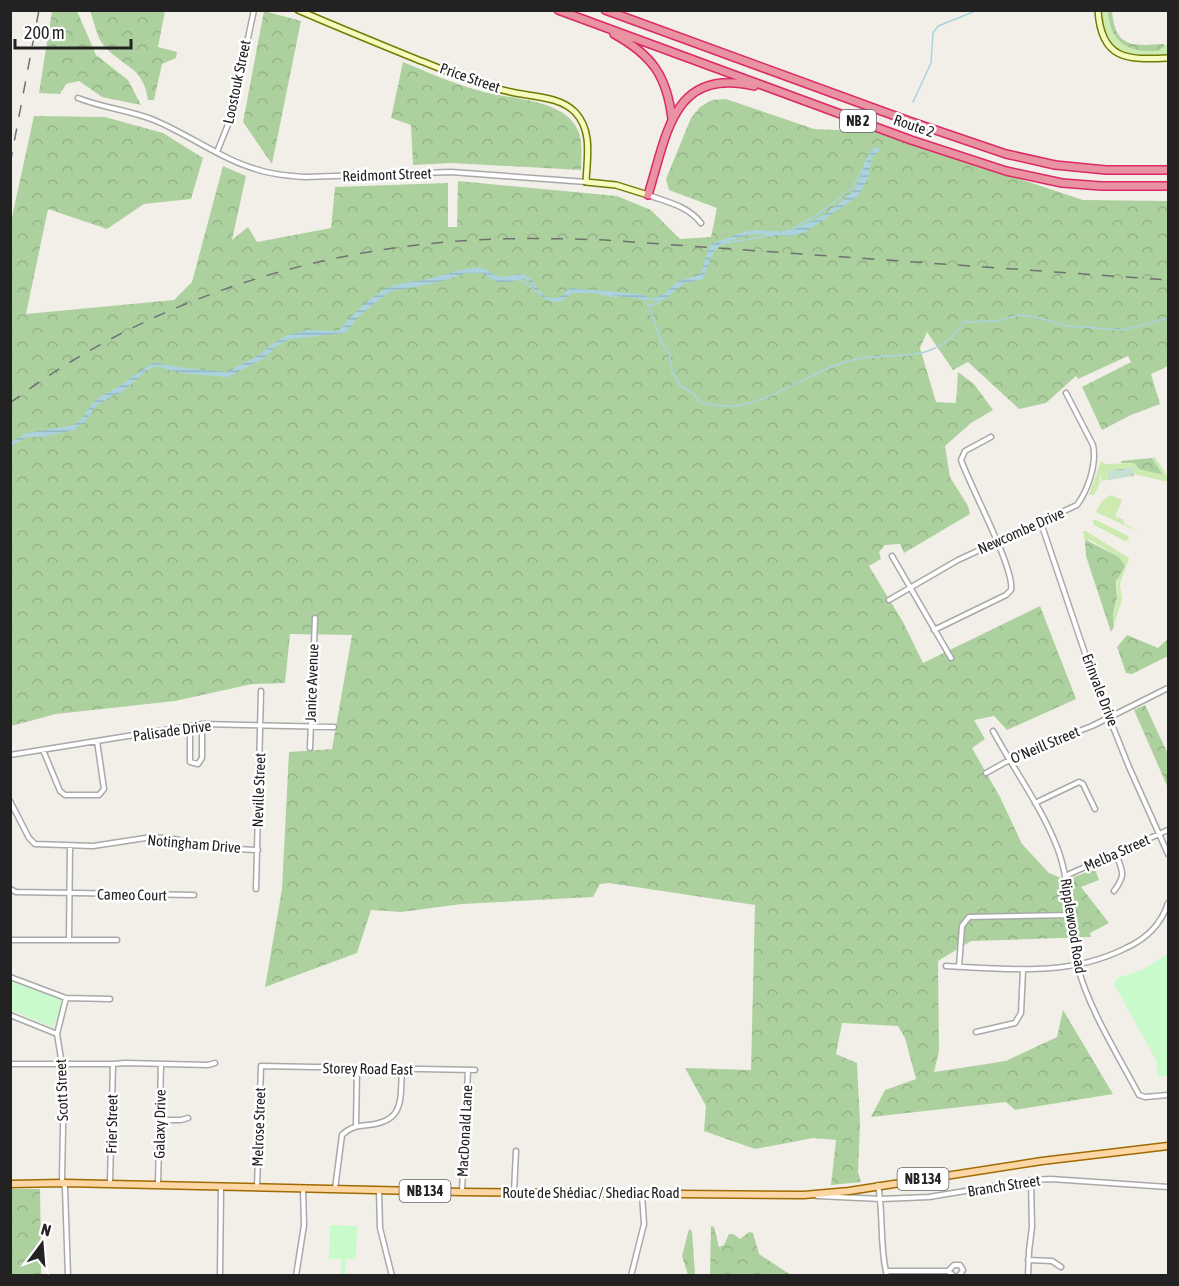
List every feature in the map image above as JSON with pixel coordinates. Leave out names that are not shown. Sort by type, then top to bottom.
[{"type":"highway","name":"Route 2","points":[[558,10],[911,140],[1006,171],[1062,183],[1101,186],[1168,186]]},
{"type":"highway","name":"Route 2","points":[[605,10],[1006,154],[1055,165],[1106,170],[1168,170]]},
{"type":"highway","points":[[579,19],[616,35],[640,50],[664,81],[672,119]]},
{"type":"highway","points":[[648,195],[672,119],[682,103],[693,92],[711,83],[730,82],[794,97]]},
{"type":"main road","name":"Route de Shédiac / Shediac Road","points":[[10,1183],[110,1183],[462,1192],[804,1195],[1042,1161],[1168,1146]]},
{"type":"street","name":"Loostouk Street","points":[[217,152],[231,117],[254,10]]},
{"type":"street","name":"Price Street","points":[[298,10],[472,81],[561,103],[572,110],[585,129],[588,142],[586,182]]},
{"type":"street","points":[[1098,10],[1102,35],[1118,54],[1134,59],[1168,58]]},
{"type":"street","name":"Reidmont Street","points":[[78,98],[152,119],[258,170],[282,176],[452,172],[586,182],[626,188],[648,195],[685,209],[694,214],[701,223]]},
{"type":"street","name":"Newcombe Drive","points":[[889,600],[940,569],[1077,505],[1095,464],[1093,445],[1066,393]]},
{"type":"street","points":[[934,630],[1009,593],[1012,582],[961,460],[965,451],[991,437]]},
{"type":"street","name":"Erinvale Drive","points":[[1041,523],[1093,677],[1168,854]]},
{"type":"street","points":[[892,556],[951,658]]},
{"type":"street","name":"Janice Avenue","points":[[310,748],[315,618]]},
{"type":"street","name":"O'Neill Street","points":[[986,773],[1009,760],[1110,717],[1168,688]]},
{"type":"street","name":"Neville Street","points":[[256,889],[261,690]]},
{"type":"street","points":[[190,727],[190,762],[198,764],[202,758],[202,724]]},
{"type":"street","name":"Palisade Drive","points":[[10,755],[202,724],[334,727]]},
{"type":"street","name":"Ripplewood Road","points":[[993,731],[1058,848],[1065,876],[1078,966],[1084,987],[1139,1095],[1145,1097],[1168,1095]]},
{"type":"street","points":[[43,750],[60,790],[65,795],[99,795],[104,789],[97,741]]},
{"type":"street","points":[[1035,803],[1079,782],[1083,784],[1095,809]]},
{"type":"street","name":"Notingham Drive","points":[[10,801],[28,838],[35,844],[93,846],[152,837],[216,848],[258,850]]},
{"type":"street","name":"Melba Street","points":[[1065,876],[1168,830]]},
{"type":"street","points":[[69,940],[70,846]]},
{"type":"street","points":[[1114,891],[1123,880],[1123,871],[1116,854]]},
{"type":"street","name":"Cameo Court","points":[[10,889],[16,892],[194,896]]},
{"type":"street","points":[[946,966],[1023,970],[1078,966],[1113,955],[1141,941],[1165,914],[1168,903]]},
{"type":"street","points":[[959,966],[962,926],[969,916],[1071,915]]},
{"type":"street","points":[[10,940],[117,940]]},
{"type":"street","points":[[976,1032],[1015,1023],[1022,1013],[1023,970]]},
{"type":"street","points":[[10,977],[66,998],[110,999]]},
{"type":"street","name":"Scott Street","points":[[66,998],[57,1034],[64,1077],[62,1179],[68,1275]]},
{"type":"street","points":[[10,1015],[57,1034]]},
{"type":"street","points":[[10,1064],[208,1065],[215,1063]]},
{"type":"street","name":"Frier Street","points":[[110,1183],[113,1064]]},
{"type":"street","name":"Galaxy Drive","points":[[158,1184],[161,1064]]},
{"type":"street","name":"Storey Road East","points":[[261,1066],[357,1070],[475,1070]]},
{"type":"street","name":"Melrose Street","points":[[256,1187],[261,1066]]},
{"type":"street","points":[[356,1125],[357,1070]]},
{"type":"street","points":[[335,1189],[340,1139],[346,1130],[356,1125],[388,1120],[395,1114],[400,1104],[402,1070]]},
{"type":"street","name":"MacDonald Lane","points":[[462,1192],[468,1070]]},
{"type":"street","points":[[160,1120],[188,1118]]},
{"type":"street","points":[[514,1192],[516,1151]]},
{"type":"street","name":"Branch Street","points":[[804,1195],[881,1199],[951,1195],[1031,1180],[1065,1179],[1168,1187]]},
{"type":"street","points":[[1028,1275],[1032,1227],[1031,1180]]},
{"type":"street","points":[[878,1185],[881,1199],[883,1262],[887,1273],[948,1271],[954,1275]]},
{"type":"street","points":[[220,1275],[221,1186]]},
{"type":"street","points":[[296,1275],[304,1225],[303,1189]]},
{"type":"street","points":[[380,1190],[380,1228],[392,1275]]},
{"type":"street","points":[[631,1275],[644,1224],[642,1193]]},
{"type":"street","points":[[1028,1260],[1052,1261],[1061,1266]]},
{"type":"street","points":[[948,1271],[954,1265],[960,1265],[963,1270],[959,1275]]},
{"type":"green space","points":[[52,11],[77,11],[96,55],[128,80],[141,105],[102,97],[79,81],[66,84],[60,94],[39,93]]},
{"type":"green space","points":[[90,11],[165,11],[158,47],[177,52],[176,58],[162,64],[154,100],[148,100],[146,89],[137,74],[104,46]]},
{"type":"green space","points":[[264,11],[301,21],[272,164],[243,122]]},
{"type":"green space","points":[[1102,11],[1108,11],[1114,33],[1124,41],[1145,51],[1168,44],[1168,54],[1142,55],[1122,50],[1114,45],[1104,26]]},
{"type":"green space","points":[[1108,11],[1112,11],[1117,32],[1127,42],[1143,45],[1164,44],[1164,47],[1146,51],[1130,48],[1118,40],[1114,34]]},
{"type":"green space","points":[[403,62],[468,87],[544,104],[556,109],[567,116],[578,130],[581,170],[452,163],[413,165],[411,125],[391,118]]},
{"type":"green space","points":[[726,99],[814,129],[879,132],[1083,200],[1168,201],[1168,366],[1151,374],[1160,404],[1131,415],[1102,430],[1082,387],[1131,362],[1128,356],[1078,379],[1076,376],[1046,403],[1019,409],[968,362],[953,370],[927,332],[920,348],[936,402],[956,403],[958,372],[974,384],[993,410],[971,423],[945,446],[950,477],[968,506],[970,514],[904,553],[900,544],[885,545],[879,552],[881,559],[869,566],[903,622],[923,663],[1040,606],[1076,699],[1007,730],[994,716],[974,720],[985,739],[972,748],[1000,797],[1022,844],[1049,873],[1066,880],[1095,869],[1099,880],[1081,887],[1109,923],[1090,933],[1091,937],[971,941],[938,961],[939,1051],[934,1072],[1006,1061],[1057,1037],[1063,1010],[1113,1094],[1015,1110],[1006,1102],[871,1117],[885,1090],[916,1079],[905,1038],[898,1026],[842,1023],[836,1054],[857,1063],[860,1123],[858,1172],[861,1182],[831,1185],[836,1140],[813,1138],[755,1149],[704,1131],[706,1106],[685,1068],[751,1070],[755,905],[609,883],[600,884],[593,897],[462,904],[401,912],[371,910],[357,953],[265,987],[282,889],[289,752],[332,749],[352,635],[290,634],[285,683],[252,684],[175,701],[56,714],[11,726],[10,226],[34,116],[105,117],[163,133],[203,158],[191,199],[144,204],[107,229],[48,209],[26,314],[174,300],[192,282],[223,166],[246,176],[232,240],[248,227],[257,242],[331,228],[335,187],[448,183],[448,227],[457,227],[458,181],[617,196],[651,210],[680,239],[711,237],[717,208],[669,190],[666,179],[691,118],[700,107],[712,100]]},
{"type":"green space","points":[[1155,457],[1168,477],[1168,482],[1134,474],[1134,468],[1107,471],[1108,480],[1101,481],[1094,495],[1089,495],[1101,461],[1105,464],[1134,463],[1138,468],[1162,475],[1152,458]]},
{"type":"green space","points":[[1152,458],[1163,475],[1139,469],[1134,463],[1121,463],[1121,461]]},
{"type":"green space","points":[[1134,467],[1134,476],[1108,480],[1107,471]]},
{"type":"green space","points":[[1111,495],[1122,500],[1115,516],[1141,533],[1096,512],[1102,501]]},
{"type":"green space","points":[[1093,520],[1128,536],[1129,540],[1125,541],[1094,525]]},
{"type":"green space","points":[[1083,531],[1129,558],[1120,584],[1122,600],[1114,624],[1118,579],[1125,566],[1119,557],[1090,540],[1085,542]]},
{"type":"green space","points":[[1086,540],[1119,557],[1125,566],[1116,581],[1117,597],[1113,614],[1114,626],[1111,632],[1086,556]]},
{"type":"green space","points":[[1127,635],[1158,648],[1168,639],[1168,656],[1132,674],[1126,673],[1117,647]]},
{"type":"green space","points":[[1145,705],[1168,754],[1168,788],[1134,710]]},
{"type":"green space","points":[[1168,954],[1168,1076],[1158,1077],[1156,1060],[1114,984],[1117,978],[1142,970]]},
{"type":"green space","points":[[10,979],[64,1001],[53,1028],[11,1010]]},
{"type":"green space","points":[[11,1189],[40,1189],[41,1249],[33,1253],[33,1260],[41,1261],[41,1275],[11,1275]]},
{"type":"green space","points":[[330,1225],[357,1226],[356,1259],[346,1259],[345,1275],[341,1275],[341,1259],[329,1259]]},
{"type":"green space","points":[[711,1226],[714,1227],[719,1247],[724,1245],[729,1234],[740,1239],[749,1232],[753,1233],[759,1254],[791,1275],[710,1275]]},
{"type":"green space","points":[[689,1229],[692,1231],[695,1275],[688,1275],[682,1256]]},
{"type":"water","points":[[878,146],[879,151],[872,157],[868,179],[857,197],[807,231],[792,236],[753,234],[725,242],[714,251],[703,279],[683,284],[666,298],[657,301],[593,293],[572,293],[560,302],[551,301],[541,296],[529,281],[523,278],[511,282],[497,282],[482,273],[467,273],[439,282],[389,292],[358,317],[345,333],[290,339],[275,347],[263,359],[228,377],[180,373],[157,366],[149,369],[119,394],[115,394],[96,406],[85,422],[74,430],[42,437],[27,437],[11,446],[11,442],[27,433],[74,425],[101,396],[154,362],[177,367],[227,372],[259,355],[288,335],[308,330],[339,331],[361,307],[387,288],[398,284],[481,268],[502,277],[524,275],[532,280],[542,294],[550,298],[559,297],[570,288],[640,294],[653,299],[664,294],[678,281],[700,275],[710,245],[715,242],[755,230],[792,229],[811,222],[828,211],[855,188],[869,154]]},
{"type":"waterway","points":[[913,102],[931,63],[933,33],[938,26],[978,10]]},
{"type":"waterway","points":[[793,229],[824,210],[853,187],[868,158]]},
{"type":"waterway","points":[[720,244],[774,235]]},
{"type":"waterway","points":[[520,279],[537,292]]},
{"type":"waterway","points":[[414,286],[430,283]]},
{"type":"waterway","points":[[601,294],[616,297]]},
{"type":"waterway","points":[[649,305],[657,304],[663,298]]},
{"type":"waterway","points":[[642,300],[648,305]]},
{"type":"waterway","points":[[649,306],[661,342],[670,356],[672,372],[681,386],[695,395],[700,403],[728,407],[767,397],[823,370],[852,360],[913,354],[933,349],[951,338],[963,322],[998,321],[1018,315],[1031,316],[1068,326],[1124,330],[1168,318]]},
{"type":"railway","points":[[10,164],[39,10]]},
{"type":"railway","points":[[10,403],[56,371],[105,342],[155,317],[208,295],[261,277],[316,263],[371,251],[427,244],[471,240],[605,240],[1168,280]]}]
